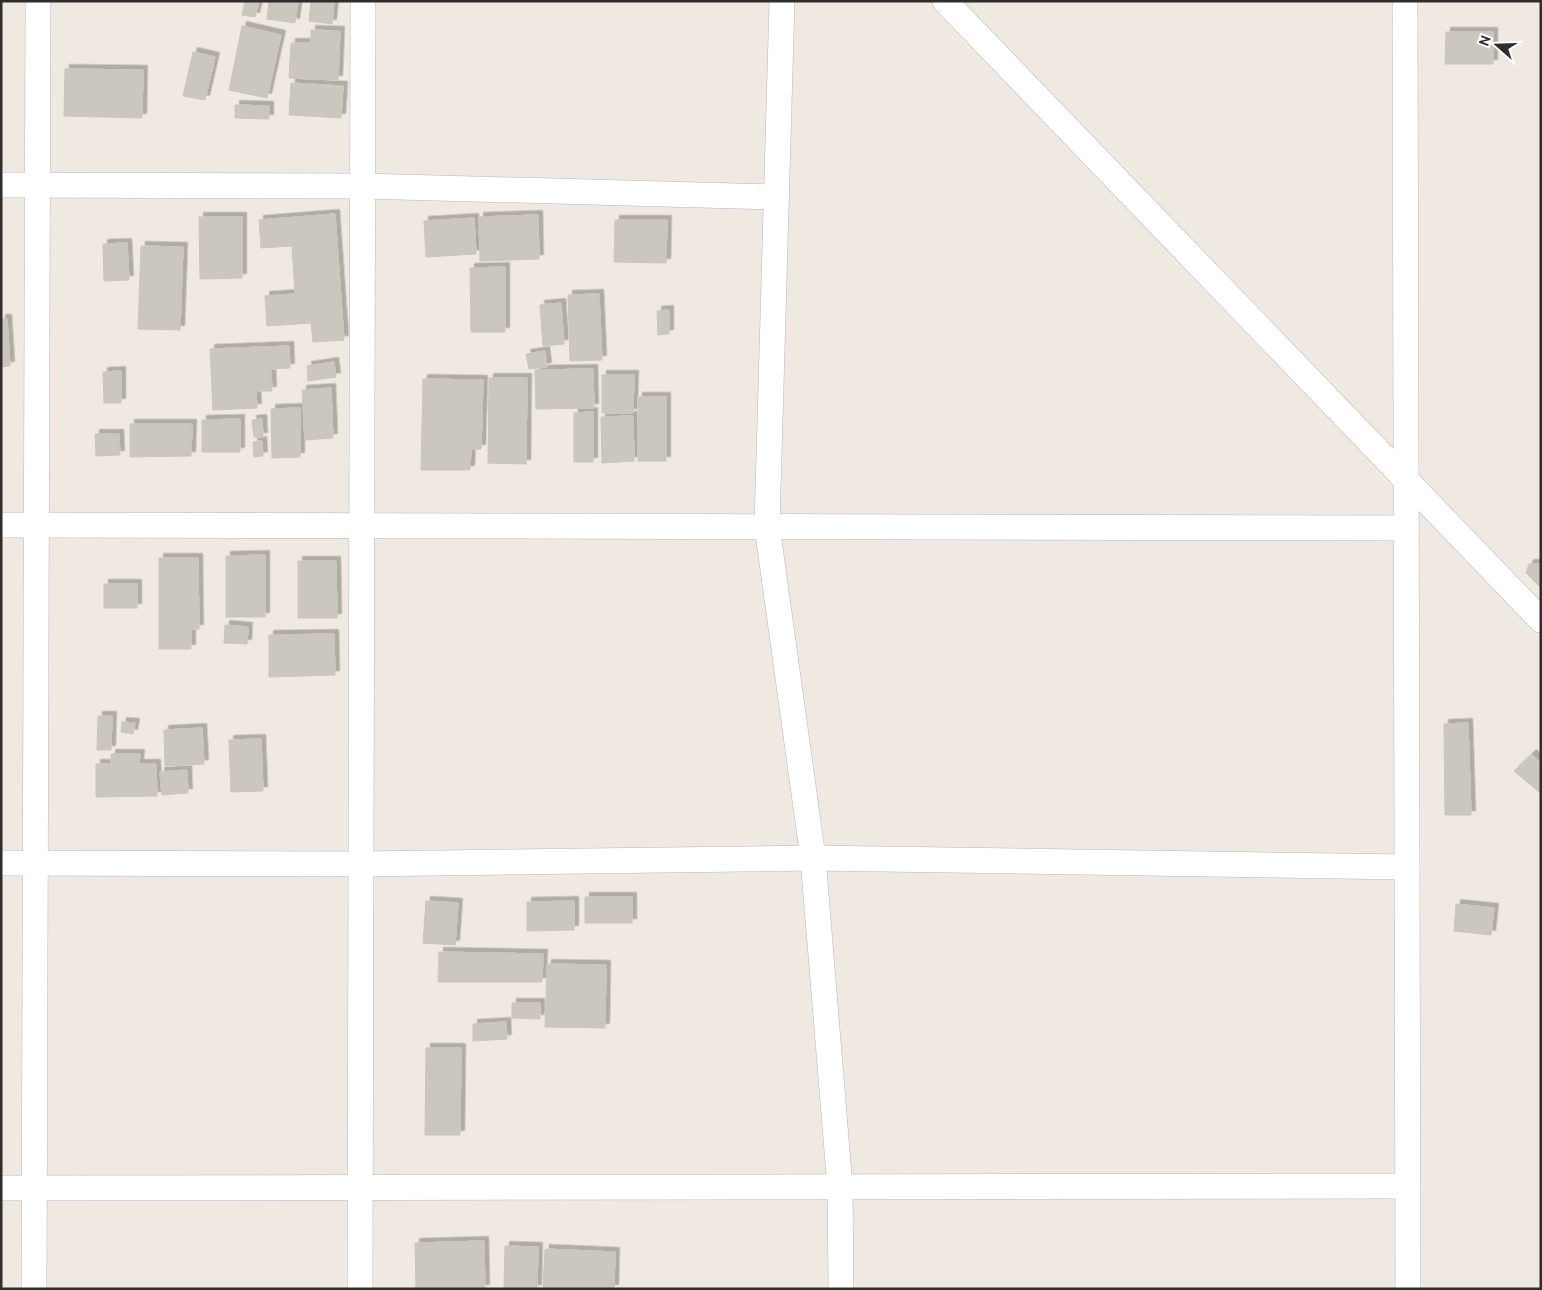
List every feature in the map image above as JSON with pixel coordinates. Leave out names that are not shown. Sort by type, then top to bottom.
[{"type":"street","points":[[34,1289],[38,1]]},
{"type":"street","points":[[360,1289],[363,1]]},
{"type":"street","points":[[782,1],[768,526],[813,858],[840,1187],[841,1289]]},
{"type":"street","points":[[945,1],[1541,620]]},
{"type":"street","points":[[1405,1],[1408,1289]]},
{"type":"street","points":[[1,185],[362,186],[777,197]]},
{"type":"street","points":[[1,525],[1406,528]]},
{"type":"street","points":[[1,863],[361,864],[813,858],[1407,867]]},
{"type":"street","points":[[1,1188],[1408,1186]]},
{"type":"building","points":[[245,1],[259,1],[255,17],[242,15]]},
{"type":"building","points":[[269,1],[298,1],[295,23],[267,19]]},
{"type":"building","points":[[311,1],[334,1],[332,24],[309,21]]},
{"type":"building","points":[[242,26],[281,35],[267,98],[229,90]]},
{"type":"building","points":[[311,30],[340,31],[338,80],[289,78],[291,43],[311,43]]},
{"type":"building","points":[[1446,32],[1493,32],[1493,64],[1445,64]]},
{"type":"building","points":[[193,52],[215,57],[205,100],[183,96]]},
{"type":"building","points":[[65,69],[143,70],[142,118],[64,116]]},
{"type":"building","points":[[291,83],[343,86],[341,118],[289,115]]},
{"type":"building","points":[[235,105],[269,106],[269,119],[235,118]]},
{"type":"building","points":[[335,214],[344,340],[313,342],[311,323],[267,326],[265,296],[295,294],[292,246],[261,248],[259,220]]},
{"type":"building","points":[[538,215],[539,259],[480,261],[479,217]]},
{"type":"building","points":[[199,217],[242,217],[242,278],[200,279]]},
{"type":"building","points":[[474,218],[476,254],[426,257],[424,221]]},
{"type":"building","points":[[615,220],[667,220],[666,263],[614,262]]},
{"type":"building","points":[[127,243],[129,280],[104,281],[103,244]]},
{"type":"building","points":[[141,246],[183,247],[180,330],[138,329]]},
{"type":"building","points":[[505,267],[505,332],[471,332],[470,268]]},
{"type":"building","points":[[599,294],[602,360],[570,361],[568,295]]},
{"type":"building","points":[[561,303],[564,344],[543,346],[540,305]]},
{"type":"building","points":[[669,310],[669,334],[658,335],[657,311]]},
{"type":"building","points":[[1,319],[7,319],[10,366],[1,367]]},
{"type":"building","points":[[289,346],[290,368],[271,369],[272,391],[256,391],[257,408],[213,410],[210,349]]},
{"type":"building","points":[[545,351],[547,367],[529,369],[526,354]]},
{"type":"building","points":[[334,362],[336,377],[308,381],[307,366]]},
{"type":"building","points":[[593,369],[594,408],[536,409],[535,370]]},
{"type":"building","points":[[121,371],[121,403],[104,403],[103,372]]},
{"type":"building","points":[[602,375],[634,375],[633,413],[602,413]]},
{"type":"building","points":[[489,378],[527,378],[526,464],[488,463]]},
{"type":"building","points":[[423,379],[483,380],[481,449],[471,449],[470,470],[421,470]]},
{"type":"building","points":[[331,388],[333,438],[305,440],[302,390]]},
{"type":"building","points":[[638,397],[666,397],[666,461],[638,461]]},
{"type":"building","points":[[300,408],[300,457],[272,458],[271,409]]},
{"type":"building","points":[[593,412],[593,462],[574,462],[574,413]]},
{"type":"building","points":[[633,416],[634,461],[602,463],[601,417]]},
{"type":"building","points":[[240,419],[240,452],[202,452],[202,420]]},
{"type":"building","points":[[262,419],[263,437],[254,437],[252,420]]},
{"type":"building","points":[[130,424],[192,424],[191,456],[130,457]]},
{"type":"building","points":[[95,434],[119,434],[120,455],[96,456]]},
{"type":"building","points":[[262,441],[263,456],[254,457],[253,442]]},
{"type":"building","points":[[265,555],[265,617],[226,617],[226,556]]},
{"type":"building","points":[[159,558],[198,558],[199,629],[191,629],[191,649],[159,649]]},
{"type":"building","points":[[298,561],[336,561],[337,618],[298,618]]},
{"type":"building","points":[[1529,564],[1541,564],[1541,588],[1526,573]]},
{"type":"building","points":[[104,584],[137,584],[137,608],[104,608]]},
{"type":"building","points":[[225,625],[248,627],[247,644],[224,643]]},
{"type":"building","points":[[334,634],[335,675],[269,677],[269,635]]},
{"type":"building","points":[[98,716],[112,716],[111,750],[97,750]]},
{"type":"building","points":[[122,722],[135,723],[133,734],[121,732]]},
{"type":"building","points":[[1468,723],[1471,815],[1445,815],[1444,724]]},
{"type":"building","points":[[202,728],[204,764],[165,766],[164,730]]},
{"type":"building","points":[[261,739],[263,791],[231,792],[229,740]]},
{"type":"building","points":[[111,754],[140,754],[139,764],[156,764],[157,796],[96,797],[96,764],[111,764]]},
{"type":"building","points":[[1532,754],[1541,763],[1541,790],[1539,792],[1514,771]]},
{"type":"building","points":[[187,770],[188,793],[162,795],[160,772]]},
{"type":"building","points":[[585,897],[632,897],[632,923],[585,923]]},
{"type":"building","points":[[426,901],[458,903],[455,945],[423,943]]},
{"type":"building","points":[[574,901],[574,930],[527,931],[527,902]]},
{"type":"building","points":[[1456,904],[1494,908],[1491,935],[1454,931]]},
{"type":"building","points":[[439,952],[543,954],[542,982],[438,982]]},
{"type":"building","points":[[547,964],[606,965],[605,1028],[545,1027]]},
{"type":"building","points":[[512,1003],[540,1003],[540,1019],[512,1018]]},
{"type":"building","points":[[506,1022],[507,1039],[473,1041],[473,1024]]},
{"type":"building","points":[[426,1048],[461,1048],[460,1135],[425,1135]]},
{"type":"building","points":[[484,1241],[485,1289],[416,1289],[415,1243]]},
{"type":"building","points":[[505,1246],[538,1247],[537,1289],[504,1289]]},
{"type":"building","points":[[545,1249],[615,1252],[614,1289],[543,1289]]}]
